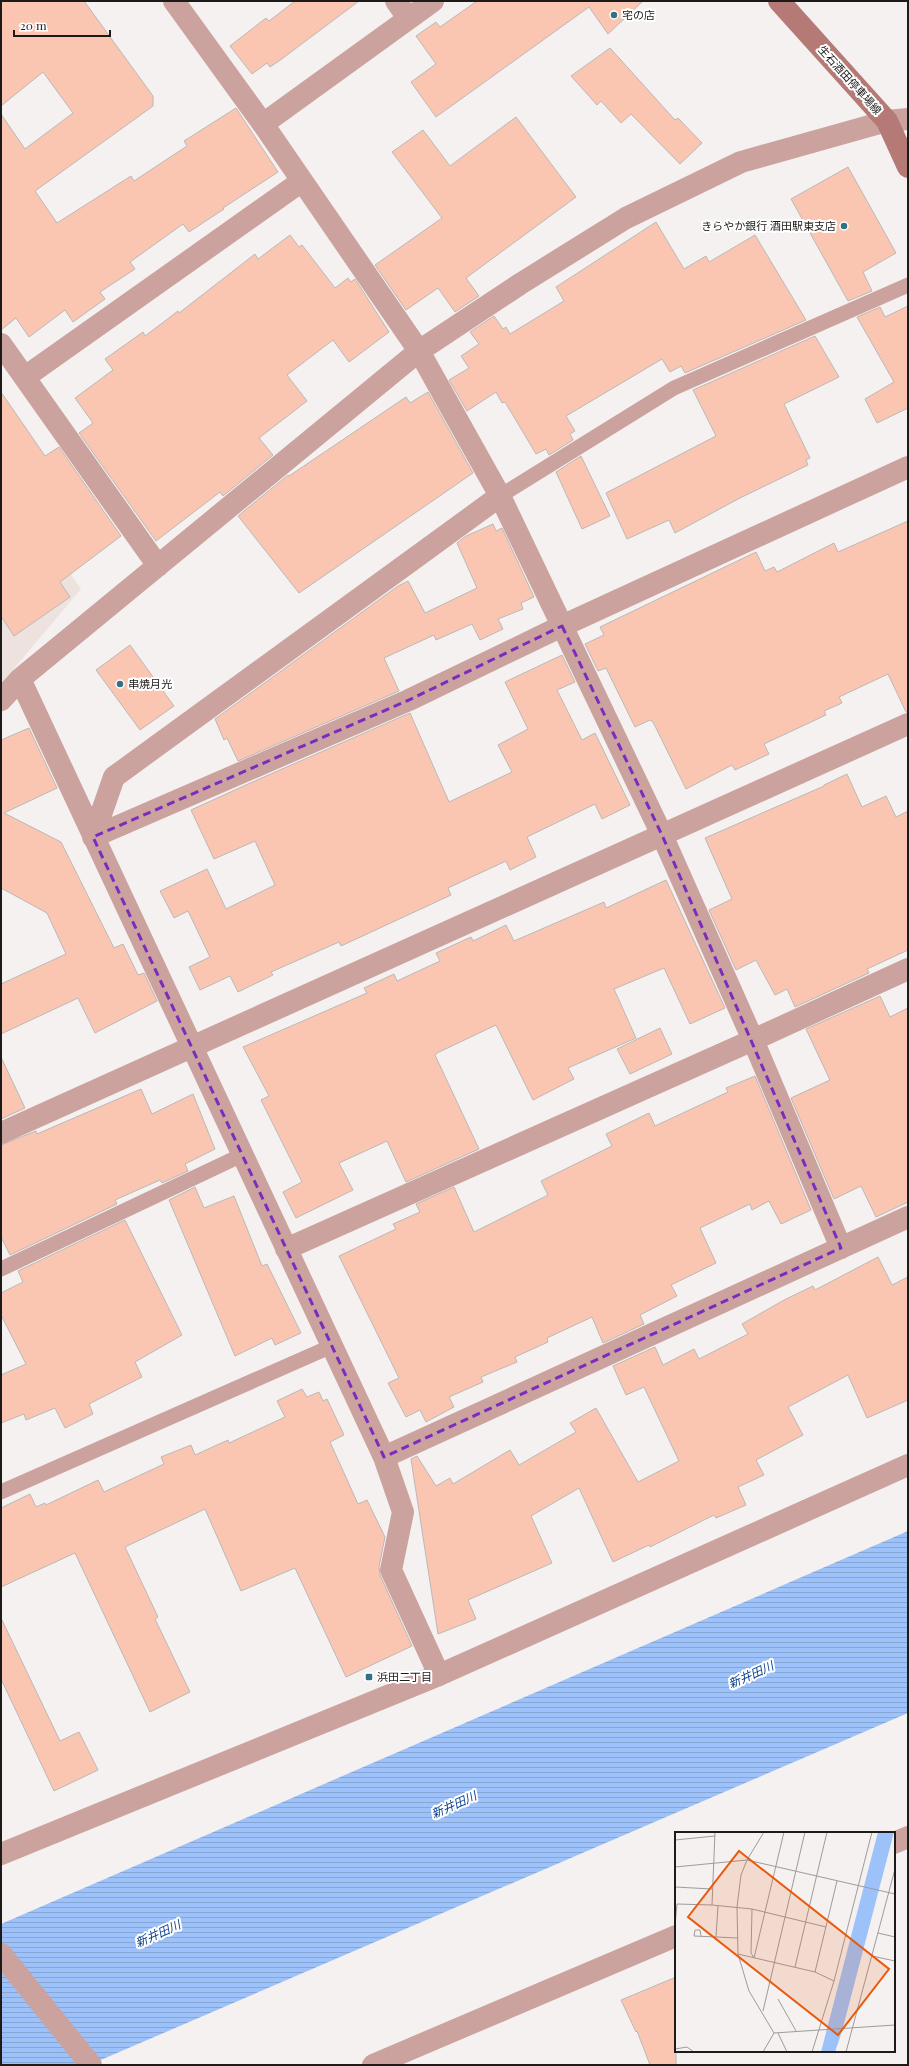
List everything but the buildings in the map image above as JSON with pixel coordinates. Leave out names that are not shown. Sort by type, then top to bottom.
[{"type":"main road","name":"生石酒田停車場線","points":[[779,1],[898,120],[908,167]]},
{"type":"street","points":[[174,1],[262,124],[419,351],[500,496],[662,835],[753,1040],[841,1248]]},
{"type":"street","points":[[262,124],[402,10],[433,1]]},
{"type":"street","points":[[1,700],[20,679],[419,351],[520,284],[626,218],[741,162],[898,120]]},
{"type":"street","points":[[25,377],[302,182]]},
{"type":"street","points":[[1,344],[158,566]]},
{"type":"street","points":[[93,837],[409,700],[562,626],[908,467]]},
{"type":"street","points":[[93,837],[114,777],[500,496]]},
{"type":"street","points":[[20,679],[384,1457],[403,1512],[391,1570],[439,1675]]},
{"type":"street","points":[[1,1133],[908,724]]},
{"type":"street","points":[[286,1249],[908,969]]},
{"type":"street","points":[[384,1457],[908,1217]]},
{"type":"street","points":[[1,1854],[439,1675],[908,1465]]},
{"type":"street","points":[[373,2065],[675,1936]]},
{"type":"street","points":[[1,1954],[91,2065]]},
{"type":"lane","points":[[500,496],[674,388],[908,285]]},
{"type":"lane","points":[[1,1269],[242,1155]]},
{"type":"lane","points":[[1,1492],[332,1346]]},
{"type":"highlighted area","points":[[562,626],[662,835],[841,1248],[384,1457],[93,837],[409,700]]},
{"type":"shaded area","points":[[1,475],[81,589],[1,684]]},
{"type":"water","name":"新井田川","points":[[908,1531],[908,1713],[89,2065],[1,2065],[1,1924]]},
{"type":"place","name":"宅の店","points":[[614,15]]},
{"type":"place","name":"きらやか銀行 酒田駅東支店","points":[[844,226]]},
{"type":"place","name":"串焼月光","points":[[120,684]]},
{"type":"place","name":"浜田二丁目","points":[[369,1677]]}]
